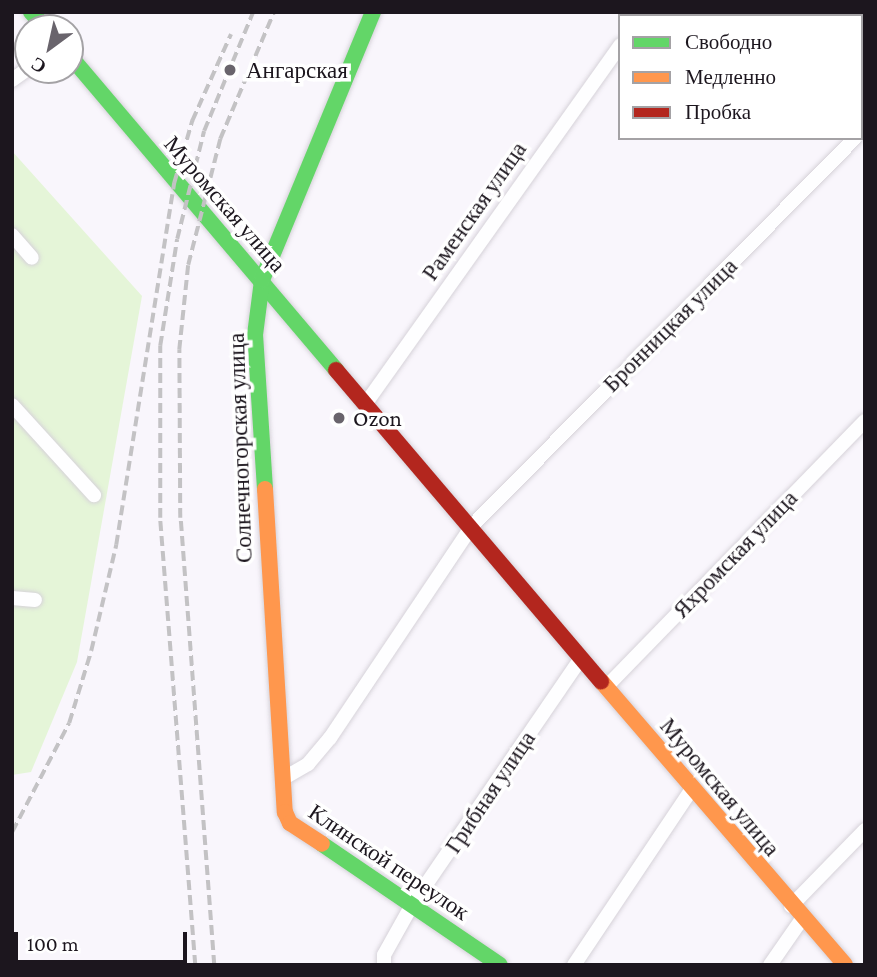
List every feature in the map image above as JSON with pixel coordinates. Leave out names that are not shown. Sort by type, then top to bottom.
[{"type":"main road","name":"Солнечногорская улица","points":[[284,778],[255,335],[262,280],[373,12]]},
{"type":"main road","name":"Муромская улица","points":[[84,73],[174,183],[262,280],[366,403]]},
{"type":"main road","points":[[366,403],[471,527]]},
{"type":"main road","name":"Муромская улица","points":[[471,527],[790,906],[845,965]]},
{"type":"main road","name":"Клинской переулок","points":[[284,778],[285,812],[290,823],[500,965]]},
{"type":"street","name":"Раменская улица","points":[[366,403],[618,48]]},
{"type":"street","name":"Бронницкая улица","points":[[471,527],[853,140]]},
{"type":"street","points":[[12,235],[32,258]]},
{"type":"street","points":[[12,405],[94,495]]},
{"type":"street","name":"Яхромская улица","points":[[606,687],[865,421]]},
{"type":"street","points":[[284,778],[308,764],[330,738],[471,527]]},
{"type":"street","points":[[12,598],[36,600]]},
{"type":"street","name":"Грибная улица","points":[[384,965],[384,955],[412,905],[581,658]]},
{"type":"street","points":[[574,965],[692,789]]},
{"type":"street","points":[[790,906],[865,830]]},
{"type":"street","points":[[770,965],[802,919]]},
{"type":"green space","points":[[12,151],[142,296],[77,662],[31,772],[12,775]]},
{"type":"railway","points":[[195,965],[160,518],[160,346],[177,239],[204,131],[253,12]]},
{"type":"railway","points":[[214,965],[180,518],[179,350],[188,265],[220,139],[274,12]]},
{"type":"railway","points":[[12,832],[69,723],[91,651],[116,545],[174,183],[192,121],[231,34]]},
{"type":"traffic: fast","points":[[265,489],[255,335],[262,280],[373,12]]},
{"type":"traffic: fast","points":[[84,73],[336,370]]},
{"type":"traffic: fast","points":[[322,844],[500,965]]},
{"type":"traffic: slow","points":[[265,489],[285,812],[290,823],[322,844]]},
{"type":"traffic: slow","points":[[601,681],[845,965]]},
{"type":"traffic: jam","points":[[336,370],[601,681]]},
{"type":"place","name":"Ангарская","points":[[230,70]]},
{"type":"place","name":"Ozon","points":[[339,418]]}]
